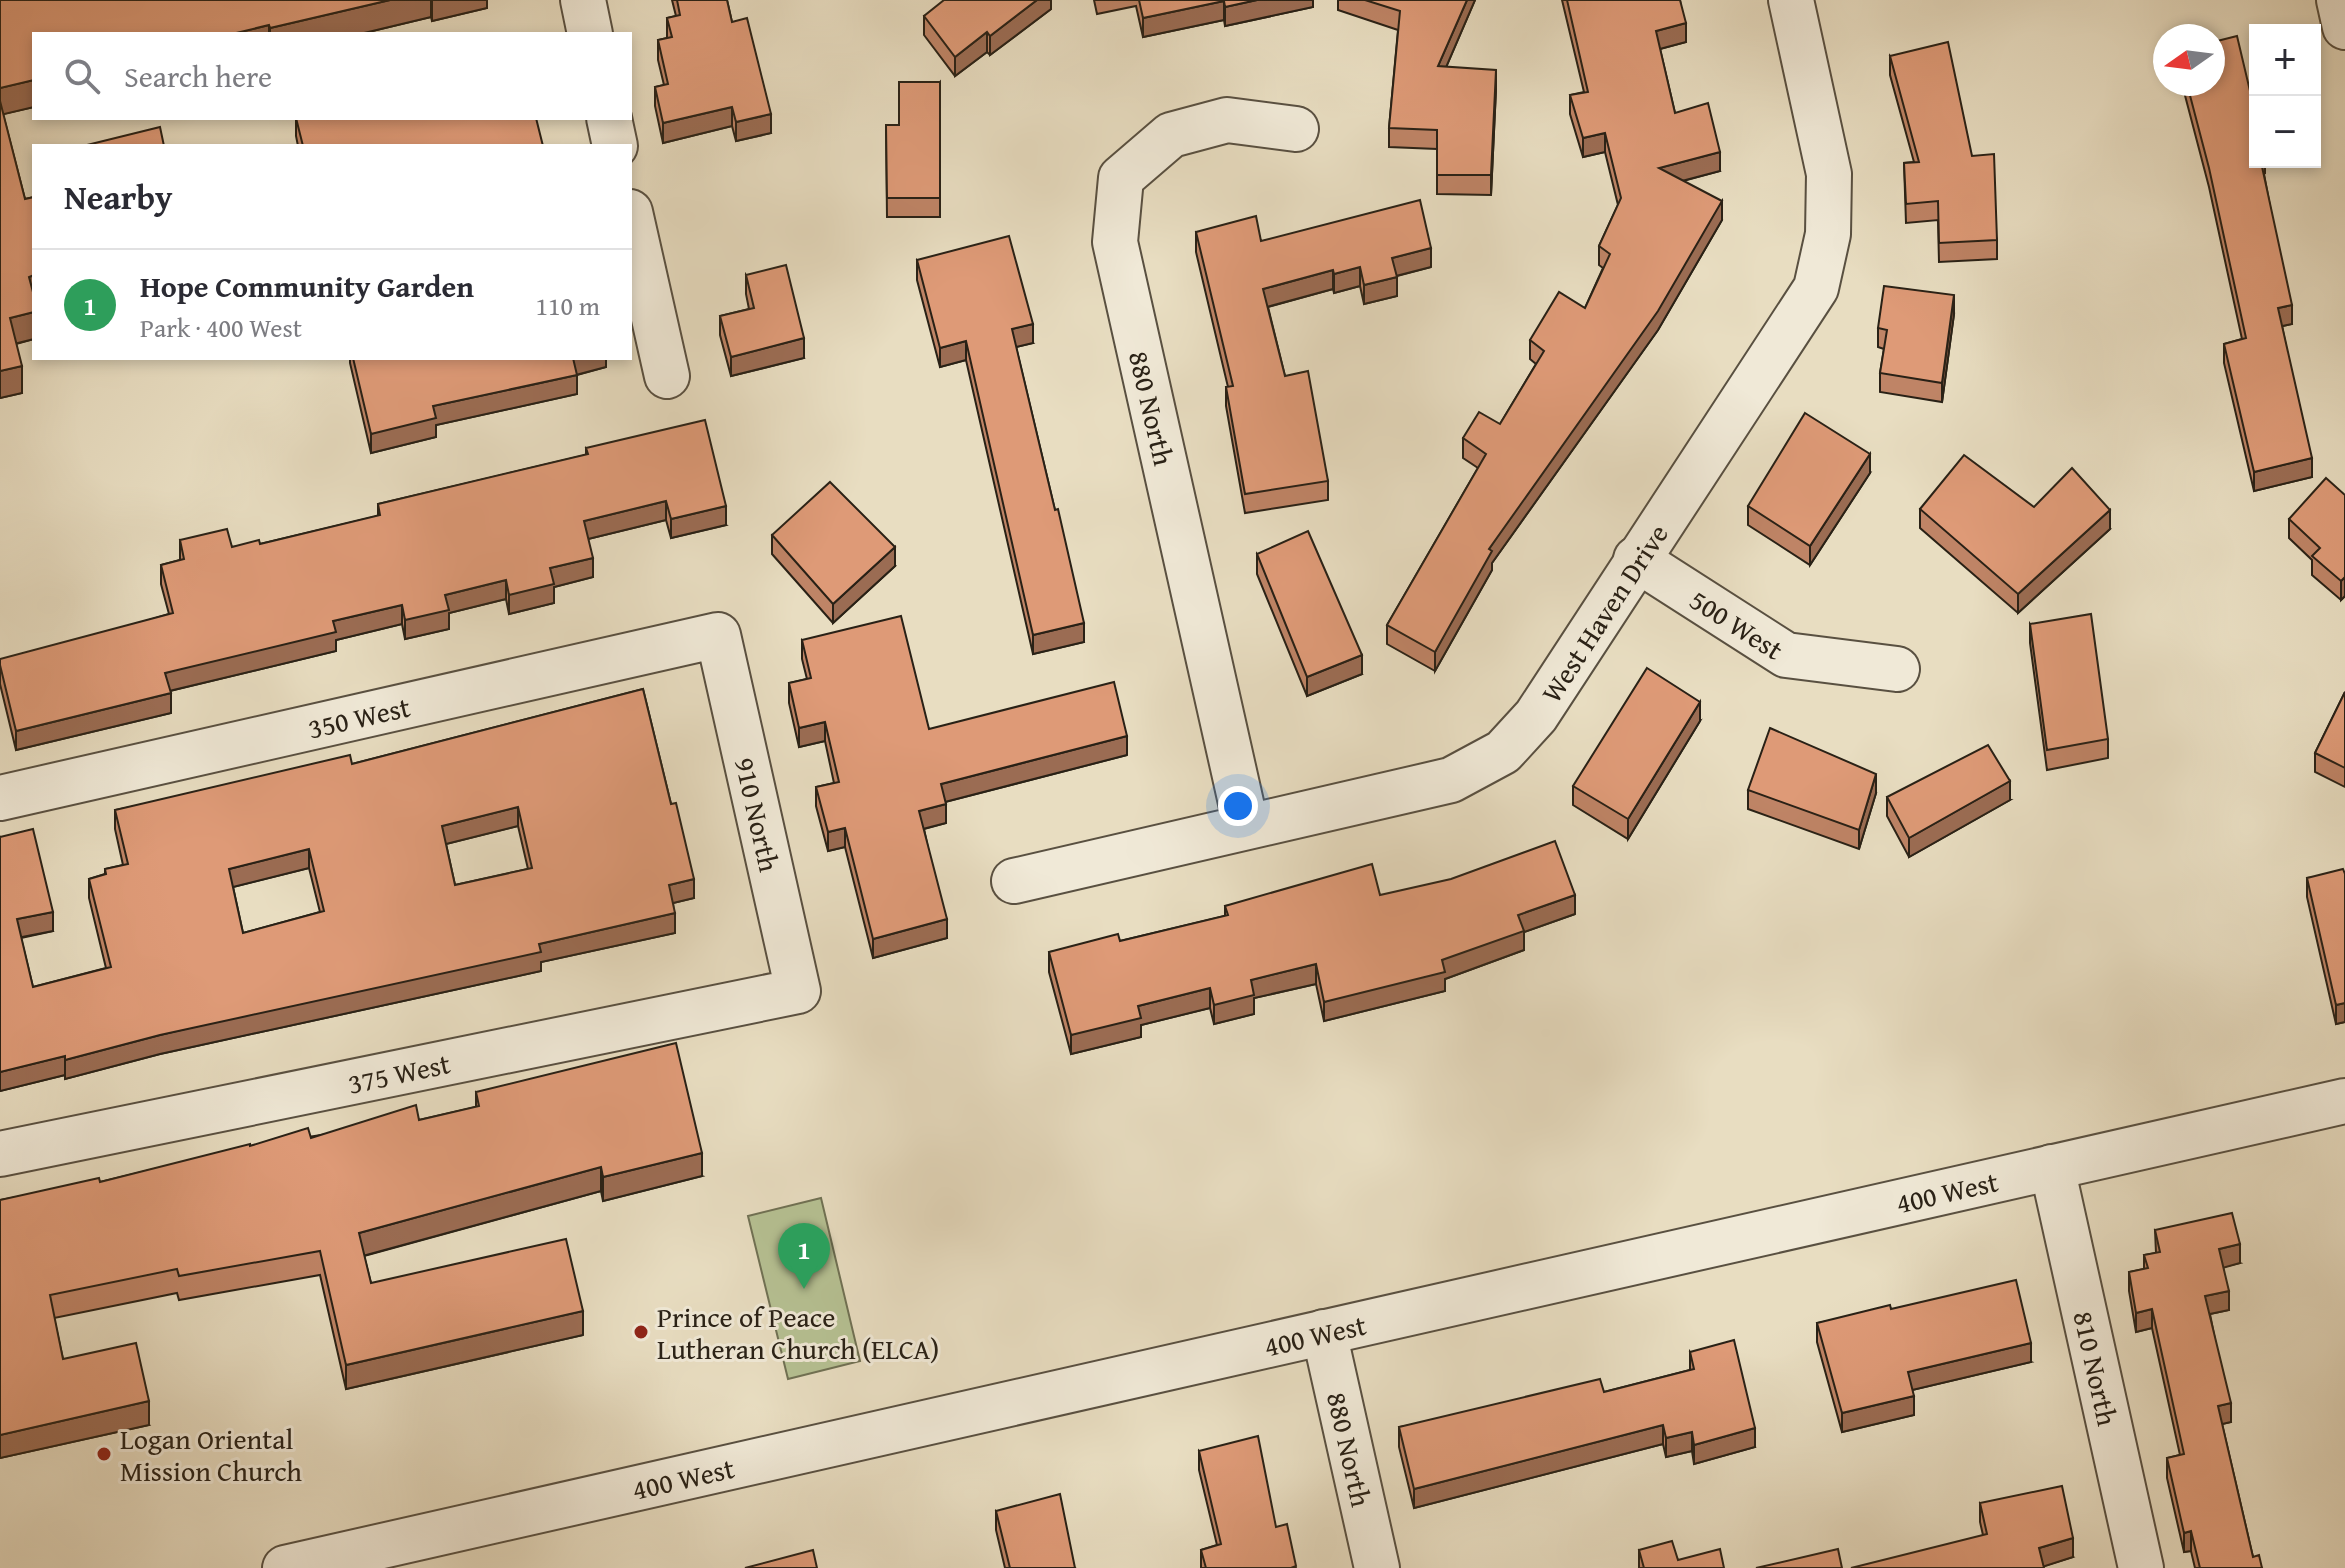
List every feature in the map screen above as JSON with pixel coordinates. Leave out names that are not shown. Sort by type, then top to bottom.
[{"type":"street","points":[[583,0],[590,32]]},
{"type":"street","name":"West Haven Drive","points":[[1014,881],[1451,780],[1503,752],[1536,716],[1816,288],[1828,234],[1829,174],[1791,0]]},
{"type":"street","points":[[2339,0],[2345,27]]},
{"type":"street","points":[[609,120],[615,144]]},
{"type":"street","name":"880 North","points":[[1246,825],[1115,242],[1121,178],[1171,135],[1227,120],[1296,129]]},
{"type":"street","points":[[632,224],[667,376]]},
{"type":"street","name":"500 West","points":[[1636,559],[1786,655],[1897,669]]},
{"type":"street","name":"350 West","points":[[0,798],[718,635]]},
{"type":"street","name":"910 North","points":[[718,635],[798,991]]},
{"type":"street","name":"375 West","points":[[0,1154],[798,991]]},
{"type":"street","name":"400 West","points":[[285,1568],[2345,1101]]},
{"type":"street","name":"810 North","points":[[2052,1167],[2141,1568]]},
{"type":"street","name":"880 North","points":[[1324,1332],[1377,1568]]},
{"type":"green space","points":[[821,1198],[860,1361],[788,1379],[748,1216]]},
{"type":"building","points":[[0,0],[390,0],[240,32],[32,32],[32,80],[0,88]]},
{"type":"building","points":[[677,0],[727,0],[732,22],[747,18],[771,114],[736,122],[732,107],[663,123],[655,87],[668,84],[658,40],[672,37],[667,18],[680,15]]},
{"type":"building","points":[[944,0],[1037,0],[990,36],[987,32],[955,57],[924,16]]},
{"type":"building","points":[[1139,0],[1257,0],[1225,7],[1224,1],[1143,18]]},
{"type":"building","points":[[1365,0],[1467,0],[1438,66],[1496,70],[1491,175],[1437,175],[1437,130],[1389,128],[1400,11]]},
{"type":"building","points":[[1567,0],[1680,0],[1686,23],[1656,31],[1675,113],[1708,103],[1720,152],[1659,168],[1722,201],[1658,311],[1489,549],[1492,551],[1435,652],[1387,625],[1486,454],[1463,438],[1479,412],[1500,424],[1544,351],[1530,340],[1559,292],[1585,308],[1610,254],[1599,246],[1621,198],[1605,133],[1583,138],[1570,95],[1588,92]]},
{"type":"building","points":[[2237,36],[2249,87],[2249,168],[2262,168],[2292,305],[2278,308],[2312,458],[2254,472],[2224,344],[2246,338],[2190,96],[2225,96],[2225,39]]},
{"type":"building","points":[[1948,42],[1972,156],[1994,154],[1997,240],[1939,243],[1938,201],[1906,204],[1904,163],[1919,162],[1890,56]]},
{"type":"building","points":[[899,82],[940,82],[940,198],[887,198],[886,125],[899,125]]},
{"type":"building","points":[[0,101],[25,199],[32,197],[32,276],[29,277],[32,312],[10,318],[22,366],[0,371]]},
{"type":"building","points":[[296,120],[536,120],[542,144],[302,144]]},
{"type":"building","points":[[160,127],[164,144],[91,144]]},
{"type":"building","points":[[1420,200],[1431,248],[1392,258],[1397,277],[1364,285],[1360,267],[1334,274],[1333,270],[1263,289],[1285,376],[1308,371],[1328,481],[1245,494],[1226,387],[1233,386],[1196,232],[1256,216],[1261,241]]},
{"type":"building","points":[[1009,236],[1033,324],[1012,329],[1084,623],[1033,635],[966,341],[940,348],[917,260]]},
{"type":"building","points":[[786,265],[804,338],[731,357],[720,316],[754,308],[746,275]]},
{"type":"building","points":[[1884,286],[1954,295],[1942,383],[1880,373],[1887,330],[1878,328]]},
{"type":"building","points":[[353,360],[573,360],[577,375],[433,406],[436,418],[371,434]]},
{"type":"building","points":[[1805,413],[1870,454],[1810,546],[1748,506]]},
{"type":"building","points":[[705,420],[726,506],[671,519],[666,501],[584,521],[593,558],[550,568],[554,584],[509,595],[506,580],[445,595],[449,610],[405,620],[402,605],[333,621],[336,632],[165,673],[171,693],[16,731],[0,659],[173,613],[161,565],[184,559],[180,540],[227,529],[232,547],[259,540],[260,544],[380,515],[378,504],[588,454],[586,448]]},
{"type":"building","points":[[1964,455],[2034,507],[2072,468],[2110,510],[2018,594],[1920,509]]},
{"type":"building","points":[[2326,478],[2345,495],[2345,577],[2341,581],[2312,556],[2320,548],[2289,519]]},
{"type":"building","points":[[830,482],[895,547],[833,604],[772,535]]},
{"type":"building","points":[[1308,531],[1362,655],[1307,677],[1257,554]]},
{"type":"building","points":[[2091,614],[2108,739],[2047,750],[2030,624]]},
{"type":"building","points":[[901,616],[929,729],[1114,682],[1127,736],[941,784],[946,804],[919,811],[947,919],[873,939],[845,828],[828,832],[816,787],[839,782],[825,722],[799,728],[789,683],[811,678],[802,640]]},
{"type":"building","points":[[1647,668],[1700,702],[1628,819],[1573,786]]},
{"type":"building","points":[[643,689],[671,804],[676,803],[694,879],[669,885],[675,913],[539,944],[541,952],[0,1072],[0,837],[33,829],[53,912],[17,919],[33,987],[111,967],[89,879],[106,874],[105,869],[128,864],[115,810],[350,755],[352,764]],"holes":[[[518,807],[532,868],[455,885],[442,826]],[[309,849],[324,911],[243,933],[229,869]]]},
{"type":"building","points":[[2345,692],[2345,768],[2315,753]]},
{"type":"building","points":[[1770,728],[1876,774],[1859,830],[1748,790]]},
{"type":"building","points":[[1988,745],[2010,781],[1909,838],[1887,797]]},
{"type":"building","points":[[1555,841],[1575,895],[1518,915],[1524,931],[1442,960],[1445,972],[1324,1002],[1316,964],[1251,980],[1254,995],[1214,1005],[1210,988],[1138,1006],[1141,1018],[1071,1035],[1049,952],[1118,934],[1120,941],[1228,915],[1225,906],[1372,864],[1380,895],[1451,879]]},
{"type":"building","points":[[2343,869],[2345,1003],[2336,1005],[2307,878]]},
{"type":"building","points":[[676,1043],[702,1153],[603,1177],[601,1167],[359,1233],[371,1283],[566,1239],[583,1311],[346,1365],[320,1251],[179,1276],[177,1269],[50,1295],[63,1359],[136,1343],[149,1401],[0,1435],[0,1200],[99,1178],[100,1182],[250,1146],[308,1128],[311,1138],[416,1105],[419,1120],[479,1106],[476,1092]]},
{"type":"building","points":[[2232,1213],[2240,1244],[2219,1249],[2229,1291],[2205,1296],[2231,1403],[2218,1406],[2253,1557],[2259,1555],[2262,1568],[2200,1568],[2191,1531],[2184,1533],[2167,1458],[2184,1454],[2152,1309],[2136,1313],[2129,1272],[2148,1268],[2144,1255],[2160,1252],[2155,1230]]},
{"type":"building","points":[[2016,1280],[2031,1343],[1908,1372],[1914,1396],[1842,1413],[1817,1323]]},
{"type":"building","points":[[1734,1340],[1755,1428],[1694,1445],[1692,1432],[1666,1438],[1663,1425],[1414,1489],[1399,1427],[1600,1379],[1604,1392],[1694,1369],[1690,1352]]},
{"type":"building","points":[[1258,1436],[1276,1527],[1287,1524],[1296,1566],[1206,1568],[1201,1550],[1221,1544],[1199,1451]]},
{"type":"building","points":[[2062,1486],[2073,1538],[2039,1548],[2044,1568],[1851,1568],[1987,1534],[1980,1503]]},
{"type":"building","points":[[1060,1494],[1075,1568],[1010,1568],[996,1511]]},
{"type":"building","points":[[1672,1541],[1678,1560],[1720,1549],[1724,1568],[1644,1568],[1639,1550]]},
{"type":"building","points":[[1838,1549],[1842,1568],[1756,1568]]},
{"type":"building","points":[[813,1550],[817,1568],[745,1568]]},
{"type":"place","name":"Hope Community Garden","points":[[804,1289]]},
{"type":"place","name":"Prince of Peace Lutheran Church (ELCA)","points":[[641,1332]]},
{"type":"place","name":"Logan Oriental Mission Church","points":[[104,1454]]}]
